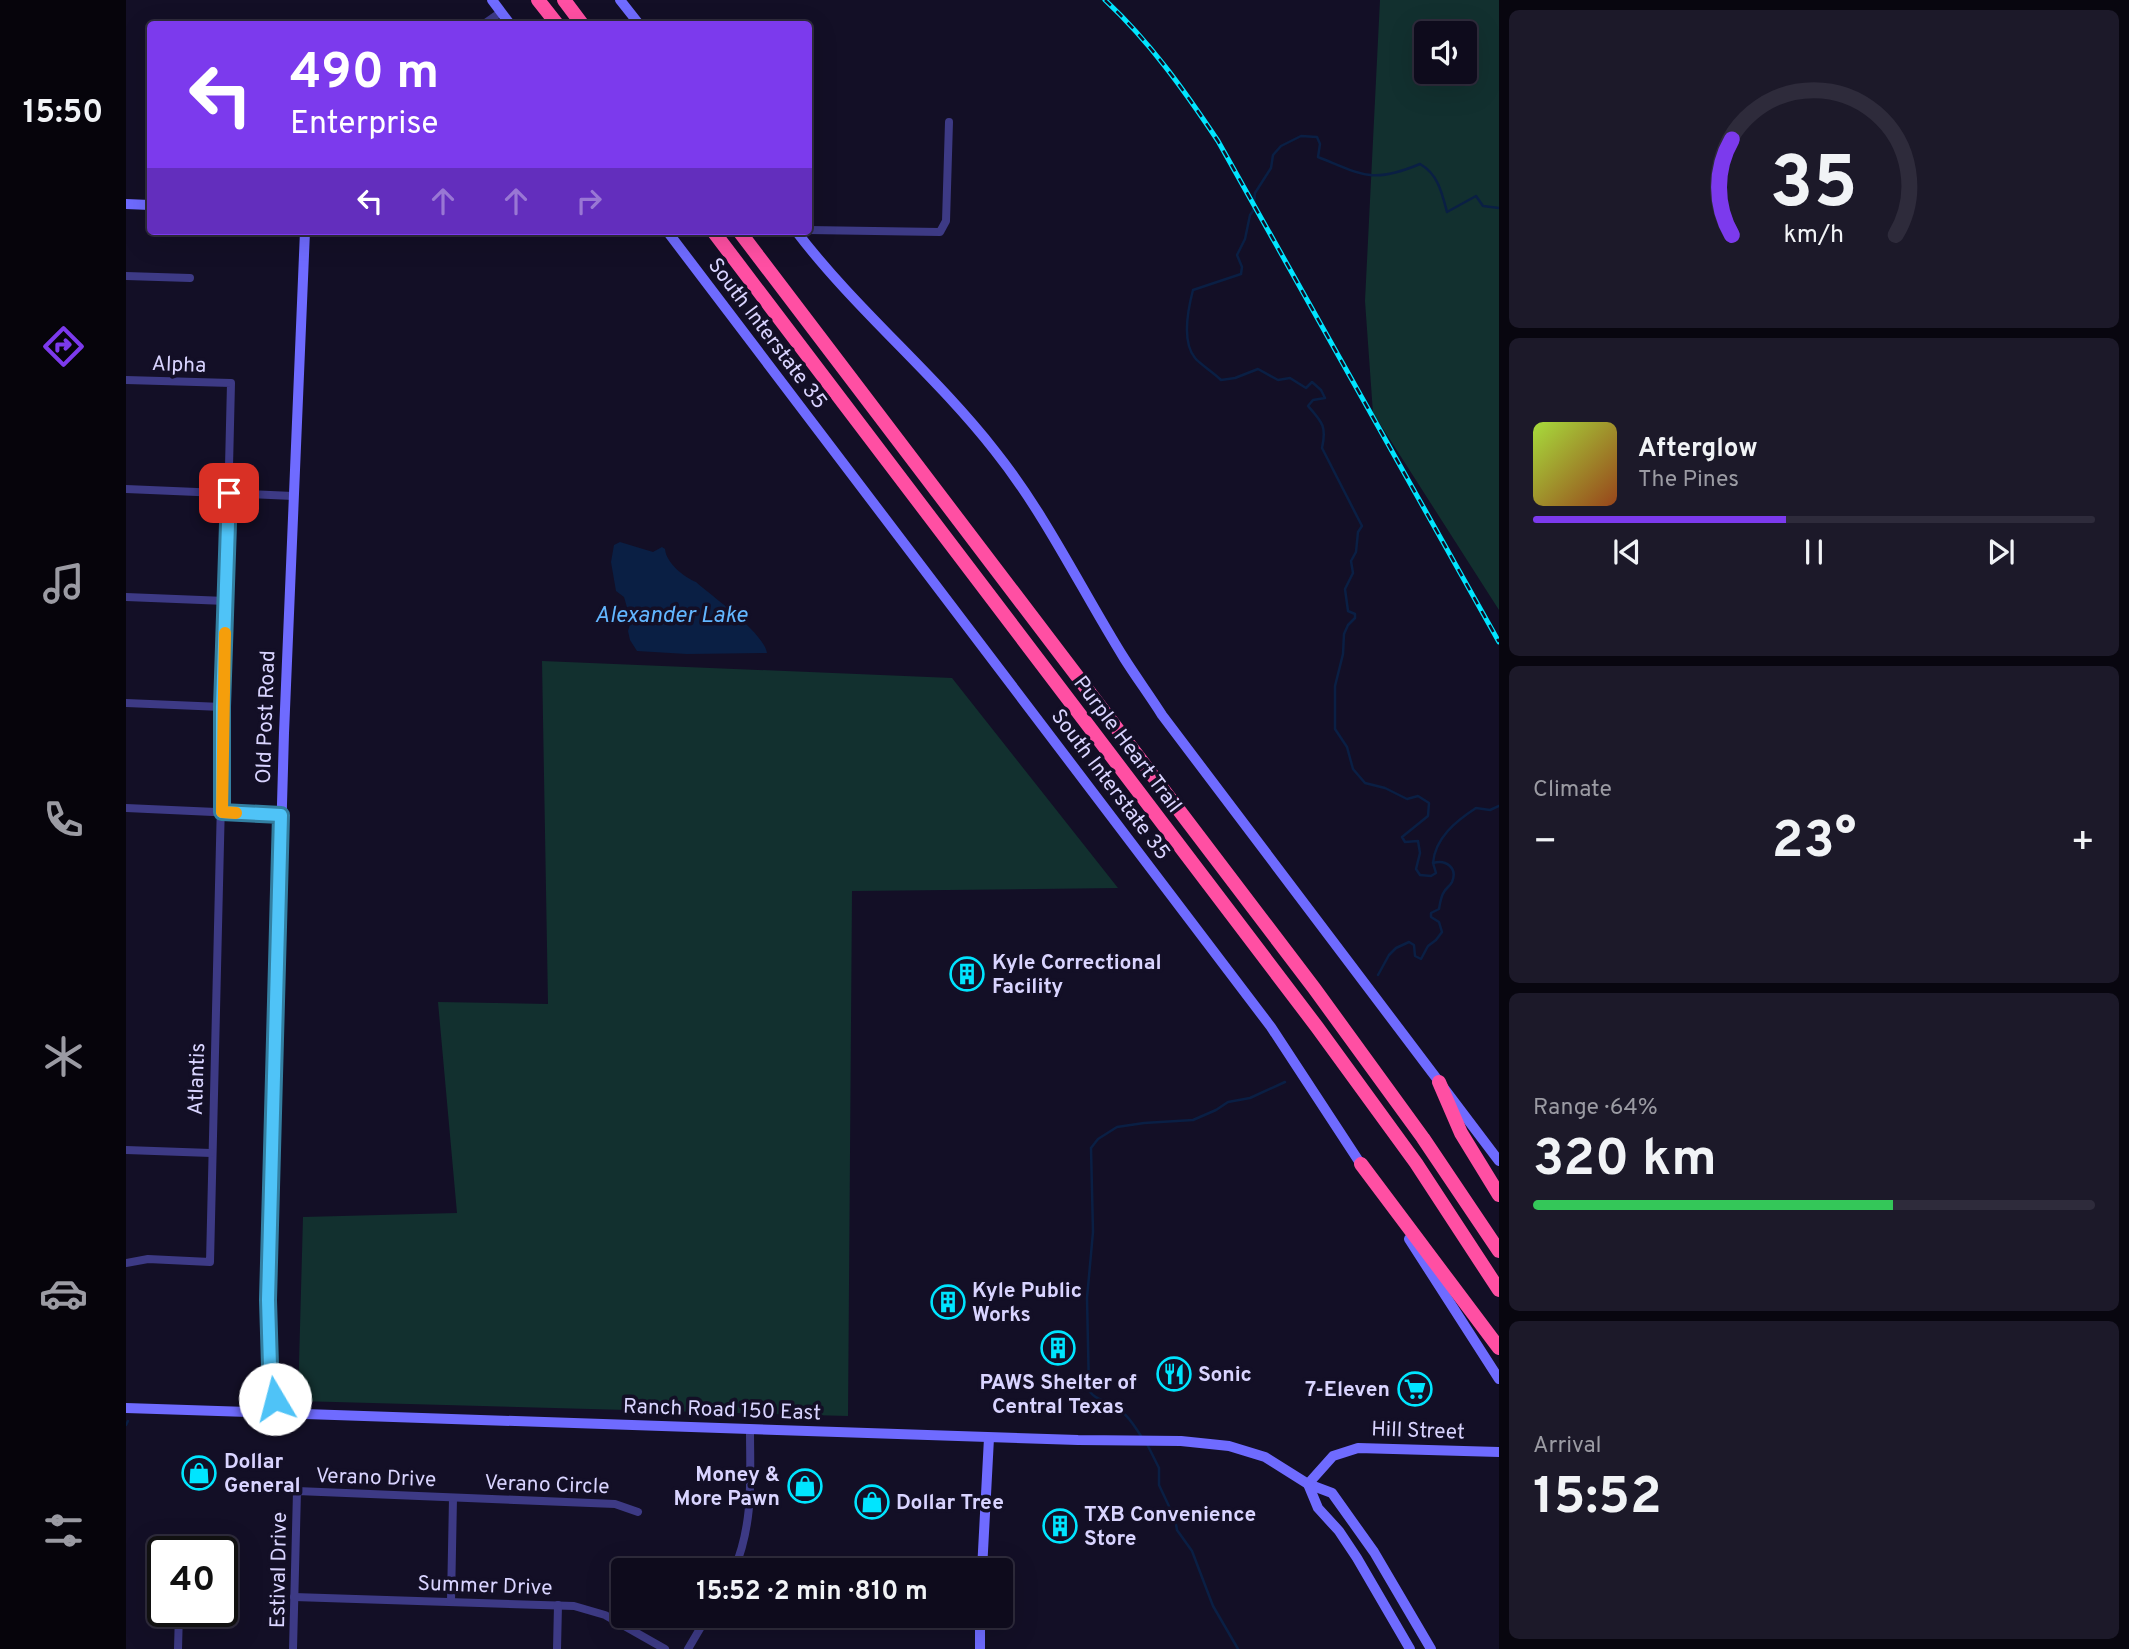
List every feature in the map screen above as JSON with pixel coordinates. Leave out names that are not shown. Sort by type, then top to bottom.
[{"type":"highway","points":[[538,0],[555,21]]},
{"type":"highway","points":[[564,0],[580,21]]},
{"type":"highway","name":"Purple Heart Trail","points":[[716,235],[1317,1027],[1416,1163],[1499,1290]]},
{"type":"highway","name":"Purple Heart Trail","points":[[742,235],[1314,988],[1409,1118],[1499,1251]]},
{"type":"highway","points":[[1439,1082],[1461,1133],[1499,1195]]},
{"type":"highway","points":[[1361,1164],[1499,1348]]},
{"type":"main road","points":[[492,0],[508,21]]},
{"type":"main road","points":[[620,0],[637,21]]},
{"type":"main road","points":[[126,204],[147,205]]},
{"type":"main road","name":"Old Post Road","points":[[275,1415],[268,1300],[281,815],[304,235]]},
{"type":"main road","name":"South Interstate 35","points":[[670,235],[1271,1027],[1499,1378]]},
{"type":"main road","points":[[804,235],[862,306],[956,404],[996,452],[1063,551],[1124,657],[1162,715],[1439,1082],[1497,1153]]},
{"type":"main road","name":"Ranch Road 150 East","points":[[126,1408],[989,1438],[1181,1441],[1229,1447],[1265,1457],[1308,1484],[1332,1493],[1352,1518],[1431,1649]]},
{"type":"main road","points":[[983,1558],[989,1438]]},
{"type":"main road","points":[[1475,1451],[1499,1443]]},
{"type":"main road","name":"Hill Street","points":[[1308,1484],[1333,1456],[1358,1447],[1499,1452]]},
{"type":"main road","points":[[1308,1484],[1318,1508],[1339,1531],[1357,1558],[1410,1649]]},
{"type":"main road","points":[[980,1628],[980,1649]]},
{"type":"street","points":[[488,21],[501,12]]},
{"type":"street","points":[[812,232],[940,232],[946,221],[949,122]]},
{"type":"street","points":[[126,276],[190,278]]},
{"type":"street","name":"Alpha","points":[[126,380],[231,383]]},
{"type":"street","name":"Atlantis","points":[[126,1263],[148,1259],[210,1262],[231,383]]},
{"type":"street","points":[[126,489],[293,496]]},
{"type":"street","points":[[126,597],[226,601]]},
{"type":"street","points":[[126,703],[222,707]]},
{"type":"street","points":[[126,808],[281,815]]},
{"type":"street","points":[[126,1150],[211,1153]]},
{"type":"street","points":[[738,1558],[750,1514],[750,1429]]},
{"type":"street","name":"Verano Drive","points":[[297,1491],[453,1498]]},
{"type":"street","name":"Estival Drive","points":[[293,1649],[297,1491]]},
{"type":"street","points":[[451,1601],[453,1498]]},
{"type":"street","name":"Verano Circle","points":[[453,1498],[615,1504],[638,1512]]},
{"type":"street","name":"Summer Drive","points":[[294,1597],[584,1608],[606,1615],[665,1649]]},
{"type":"street","points":[[557,1649],[558,1605]]},
{"type":"street","points":[[178,1649],[179,1627]]},
{"type":"street","points":[[688,1649],[700,1628]]},
{"type":"green space","points":[[1380,0],[1499,0],[1499,610],[1373,413],[1365,301]]},
{"type":"green space","points":[[542,661],[952,678],[1118,888],[852,891],[848,1416],[298,1401],[303,1217],[457,1213],[438,1002],[548,1004]]},
{"type":"water","name":"Alexander Lake","points":[[620,542],[653,552],[662,547],[665,549],[676,569],[696,582],[748,626],[764,645],[767,653],[687,654],[637,651],[630,640],[628,631],[631,621],[624,597],[616,591],[611,562],[614,545]]},
{"type":"waterway","points":[[1433,863],[1436,873],[1431,876],[1420,875],[1416,869],[1420,853],[1418,841],[1405,842],[1402,837],[1428,816],[1429,803],[1418,796],[1407,799],[1385,788],[1365,783],[1353,769],[1347,747],[1335,729],[1335,686],[1343,654],[1344,634],[1355,618],[1355,614],[1348,611],[1345,589],[1353,573],[1351,561],[1362,526],[1322,448],[1322,425],[1308,406],[1313,400],[1325,398],[1312,382],[1306,388],[1290,378],[1278,380],[1258,369],[1221,380],[1197,360],[1191,351],[1187,334],[1188,315],[1193,290],[1241,274],[1242,267],[1237,255],[1245,239],[1255,193],[1271,168],[1273,155],[1281,146],[1301,136],[1317,137],[1320,144],[1318,157],[1368,175],[1390,174],[1420,164],[1435,179],[1447,212],[1476,196],[1483,206],[1499,208]]},
{"type":"waterway","points":[[1378,975],[1396,948],[1409,942],[1414,945],[1415,956],[1421,959],[1428,946],[1442,932],[1439,922],[1431,917],[1431,913],[1439,909],[1442,896],[1453,877],[1450,866],[1442,862],[1433,863],[1442,838],[1476,808],[1490,810],[1499,806]]},
{"type":"waterway","points":[[1141,1436],[1123,1413],[1089,1391],[1087,1298],[1093,1232],[1091,1148],[1098,1139],[1117,1127],[1193,1120],[1228,1102],[1250,1098],[1285,1082]]},
{"type":"waterway","points":[[126,1425],[128,1421]]},
{"type":"waterway","points":[[1147,1444],[1159,1468],[1159,1485],[1175,1519],[1177,1530],[1192,1551],[1213,1606],[1238,1649]]},
{"type":"railway","points":[[1105,0],[1166,67],[1218,141],[1499,642]]},
{"type":"slow traffic","points":[[225,633],[222,812],[236,813]]},
{"type":"place","name":"Kyle Correctional Facility","points":[[967,974]]},
{"type":"place","name":"Kyle Public Works","points":[[948,1302]]},
{"type":"place","name":"PAWS Shelter of Central Texas","points":[[1058,1348]]},
{"type":"place","name":"Sonic","points":[[1174,1374]]},
{"type":"place","name":"7-Eleven","points":[[1415,1389]]},
{"type":"place","name":"Dollar General","points":[[199,1473]]},
{"type":"place","name":"Money & More Pawn","points":[[805,1486]]},
{"type":"place","name":"Dollar Tree","points":[[872,1502]]},
{"type":"place","name":"TXB Convenience Store","points":[[1060,1526]]},
{"type":"route","points":[[229,493],[222,707],[222,812],[281,815],[268,1300],[270,1366],[275,1399]]}]
